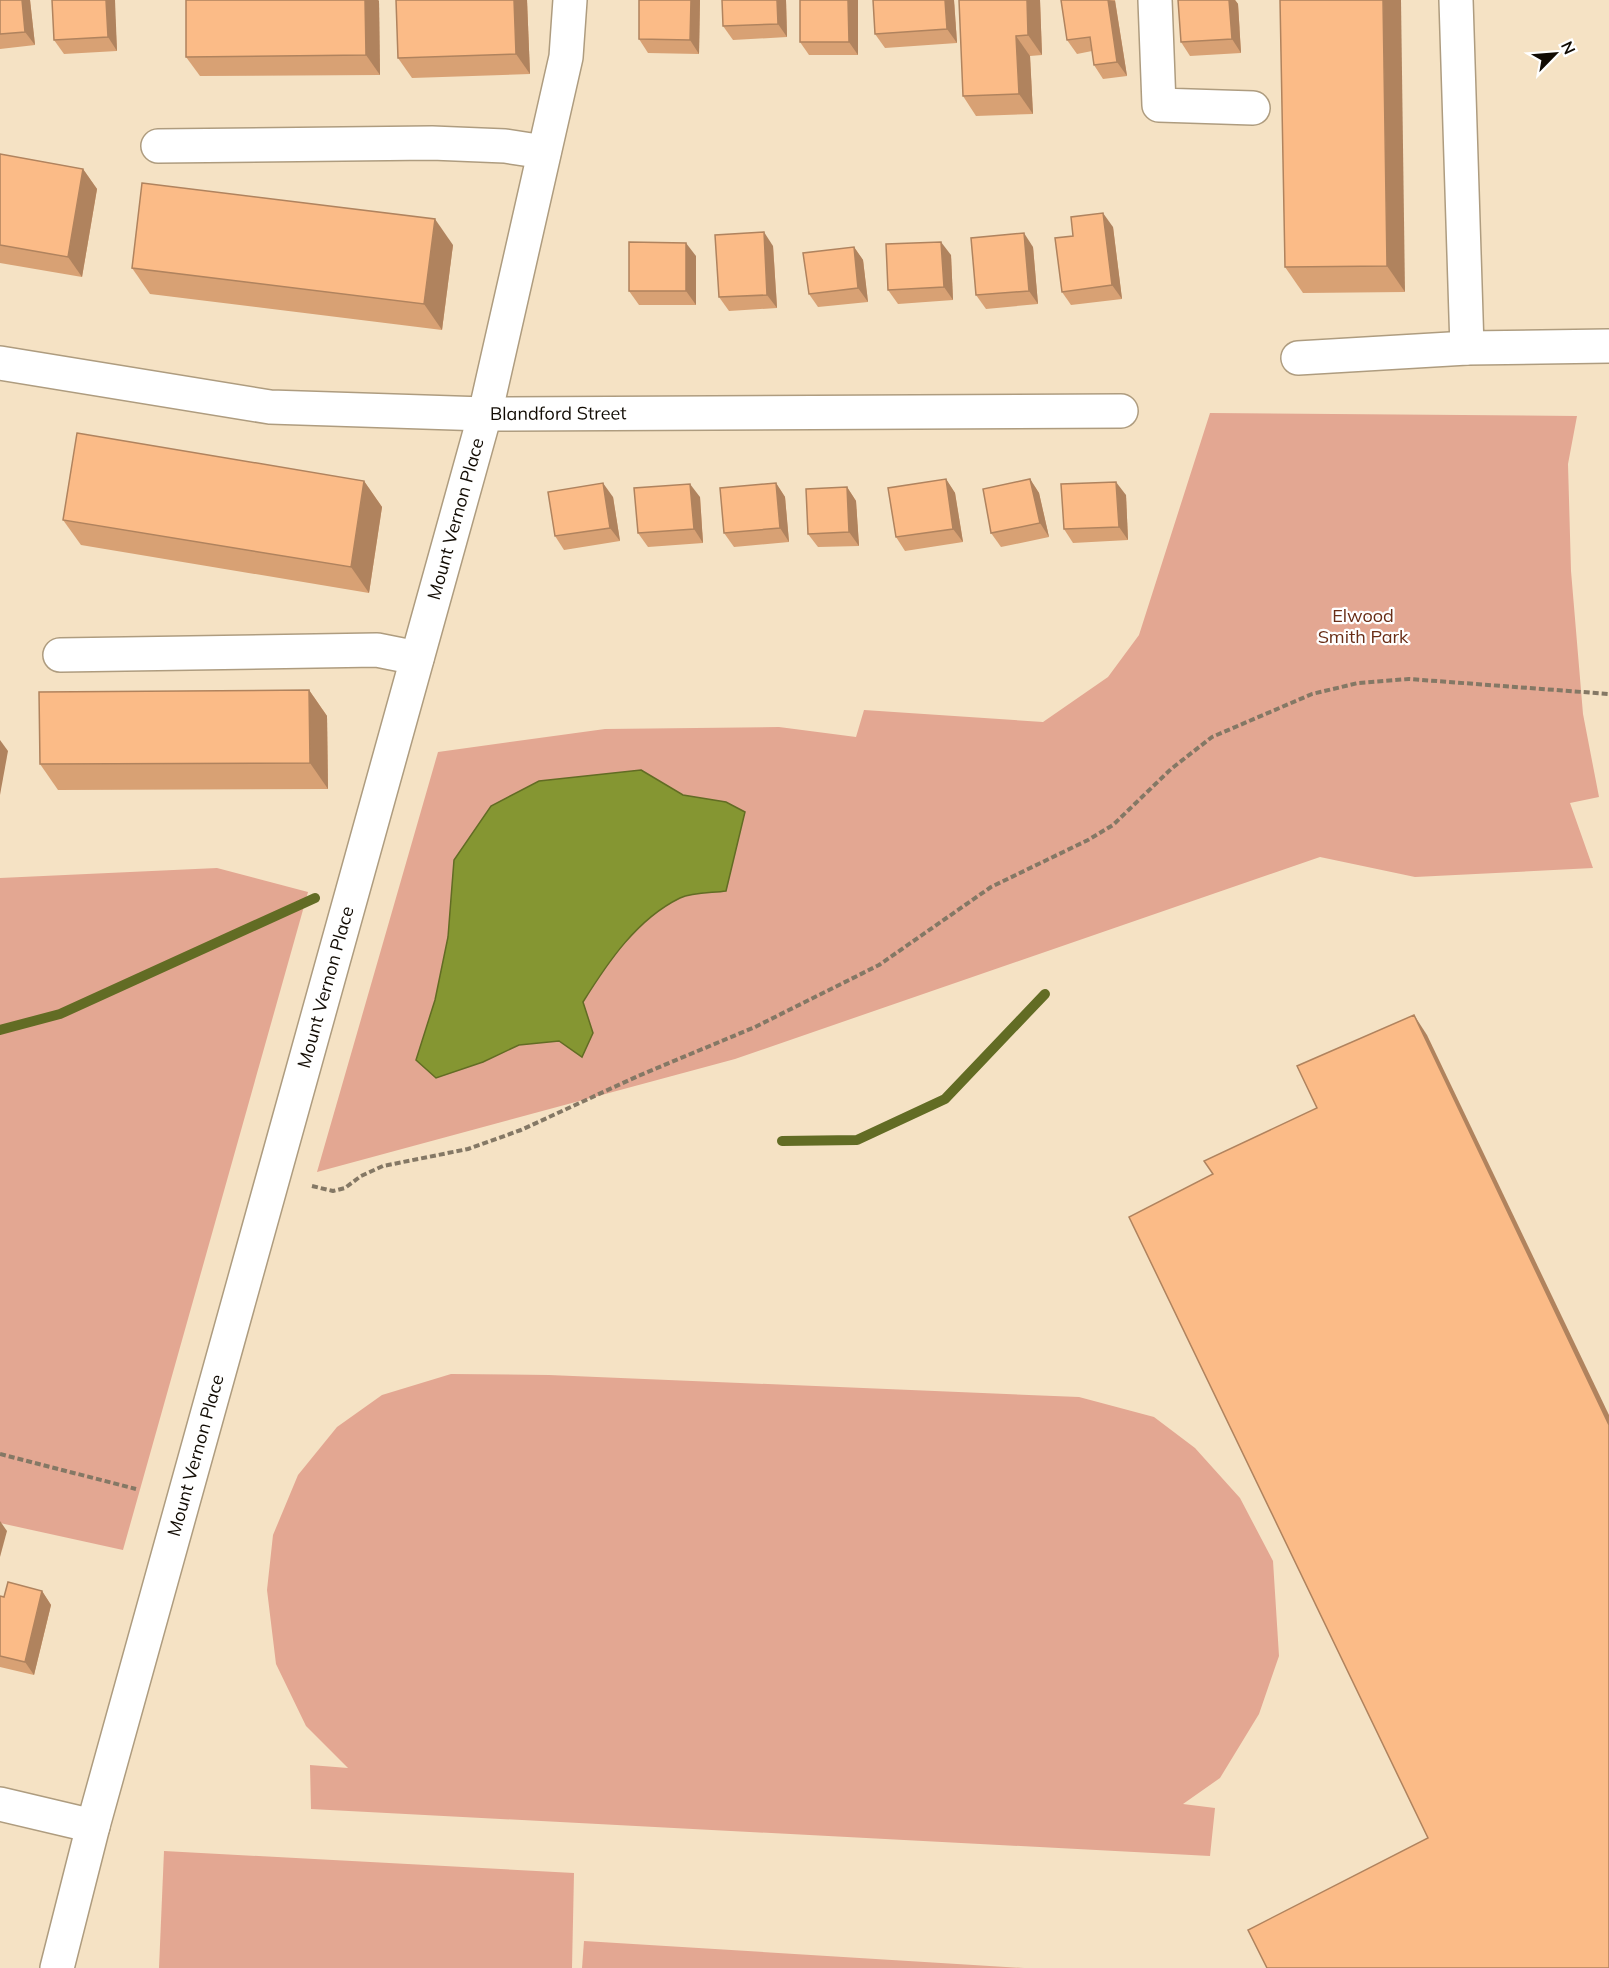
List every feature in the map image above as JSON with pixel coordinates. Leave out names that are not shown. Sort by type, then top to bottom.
[{"type":"street","name":"Mount Vernon Place","points":[[57,1968],[93,1826],[485,414],[566,57],[570,0]]},
{"type":"street","points":[[1155,0],[1159,105],[1253,108]]},
{"type":"street","points":[[1456,0],[1467,348]]},
{"type":"street","points":[[158,146],[432,143],[506,146],[544,152]]},
{"type":"street","points":[[1298,358],[1467,348],[1609,346]]},
{"type":"street","name":"Blandford Street","points":[[0,363],[270,407],[485,414],[1121,411]]},
{"type":"street","points":[[60,655],[377,650],[417,658]]},
{"type":"street","points":[[0,1804],[93,1826]]},
{"type":"path","points":[[312,1186],[333,1191],[345,1188],[361,1176],[383,1166],[468,1149],[511,1134],[765,1022],[879,965],[991,887],[1088,840],[1113,825],[1171,769],[1212,737],[1292,702],[1358,683],[1409,679],[1609,694]]},
{"type":"path","points":[[0,1454],[136,1489]]},
{"type":"green space","name":"Elwood Smith Park","points":[[1210,413],[1577,416],[1568,464],[1571,571],[1583,714],[1599,797],[1570,803],[1593,868],[1415,877],[1320,857],[735,1059],[317,1172],[438,752],[605,729],[779,727],[856,737],[864,710],[1043,722],[1108,677],[1139,635]]},
{"type":"green space","points":[[217,868],[308,892],[123,1550],[0,1523],[0,878]]},
{"type":"green space","points":[[451,1374],[549,1375],[1079,1397],[1154,1417],[1195,1448],[1240,1498],[1273,1561],[1279,1656],[1259,1714],[1220,1778],[1183,1804],[1215,1808],[1210,1856],[311,1809],[310,1765],[348,1768],[306,1726],[276,1664],[267,1590],[273,1535],[298,1475],[337,1427],[382,1395]]},
{"type":"green space","points":[[164,1851],[574,1873],[572,1968],[159,1968]]},
{"type":"green space","points":[[584,1941],[1024,1968],[582,1968]]},
{"type":"shaded area","points":[[641,770],[683,795],[726,802],[745,812],[726,891],[680,898],[650,917],[625,943],[583,1002],[593,1033],[582,1057],[559,1041],[519,1045],[483,1062],[436,1078],[416,1060],[435,1000],[448,937],[454,860],[491,806],[539,781]]},
{"type":"building","points":[[0,0],[22,0],[25,32],[0,34]]},
{"type":"building","points":[[52,0],[106,0],[108,37],[54,40]]},
{"type":"building","points":[[186,0],[365,0],[366,55],[186,57]]},
{"type":"building","points":[[396,0],[514,0],[516,54],[398,58]]},
{"type":"building","points":[[639,0],[691,0],[690,40],[639,39]]},
{"type":"building","points":[[722,0],[777,0],[778,24],[723,26]]},
{"type":"building","points":[[800,0],[848,0],[849,42],[800,42]]},
{"type":"building","points":[[873,0],[945,0],[947,29],[875,34]]},
{"type":"building","points":[[959,0],[1027,0],[1028,35],[1016,36],[1019,94],[963,96]]},
{"type":"building","points":[[1061,0],[1108,0],[1117,62],[1094,65],[1090,37],[1067,40]]},
{"type":"building","points":[[1178,0],[1229,0],[1232,39],[1181,42]]},
{"type":"building","points":[[1280,0],[1383,0],[1387,266],[1285,267]]},
{"type":"building","points":[[0,154],[83,169],[68,257],[0,245]]},
{"type":"building","points":[[142,183],[435,219],[424,304],[132,268]]},
{"type":"building","points":[[1103,213],[1112,285],[1062,292],[1055,238],[1073,236],[1071,217]]},
{"type":"building","points":[[764,232],[767,295],[719,297],[715,235]]},
{"type":"building","points":[[1024,233],[1029,291],[976,295],[971,238]]},
{"type":"building","points":[[629,242],[686,243],[686,291],[629,291]]},
{"type":"building","points":[[941,242],[944,287],[888,290],[886,244]]},
{"type":"building","points":[[854,247],[858,288],[809,294],[803,253]]},
{"type":"building","points":[[77,433],[364,481],[351,567],[63,520]]},
{"type":"building","points":[[946,479],[953,529],[896,537],[888,488]]},
{"type":"building","points":[[1030,479],[1040,523],[991,533],[983,489]]},
{"type":"building","points":[[1116,482],[1119,527],[1064,529],[1061,484]]},
{"type":"building","points":[[603,483],[610,528],[555,536],[548,492]]},
{"type":"building","points":[[776,483],[780,528],[724,533],[720,488]]},
{"type":"building","points":[[690,484],[694,529],[638,533],[634,488]]},
{"type":"building","points":[[847,487],[849,532],[808,534],[806,489]]},
{"type":"building","points":[[309,690],[310,763],[40,764],[39,692]]},
{"type":"building","points":[[1414,1015],[1609,1425],[1609,1968],[1267,1968],[1248,1930],[1428,1838],[1129,1217],[1213,1174],[1204,1161],[1317,1108],[1297,1066]]},
{"type":"building","points":[[8,1582],[42,1591],[25,1662],[0,1656],[0,1596],[4,1597]]},
{"type":"waterway","points":[[0,1030],[60,1014],[315,898]]},
{"type":"waterway","points":[[782,1141],[857,1140],[945,1099],[1045,994]]}]
